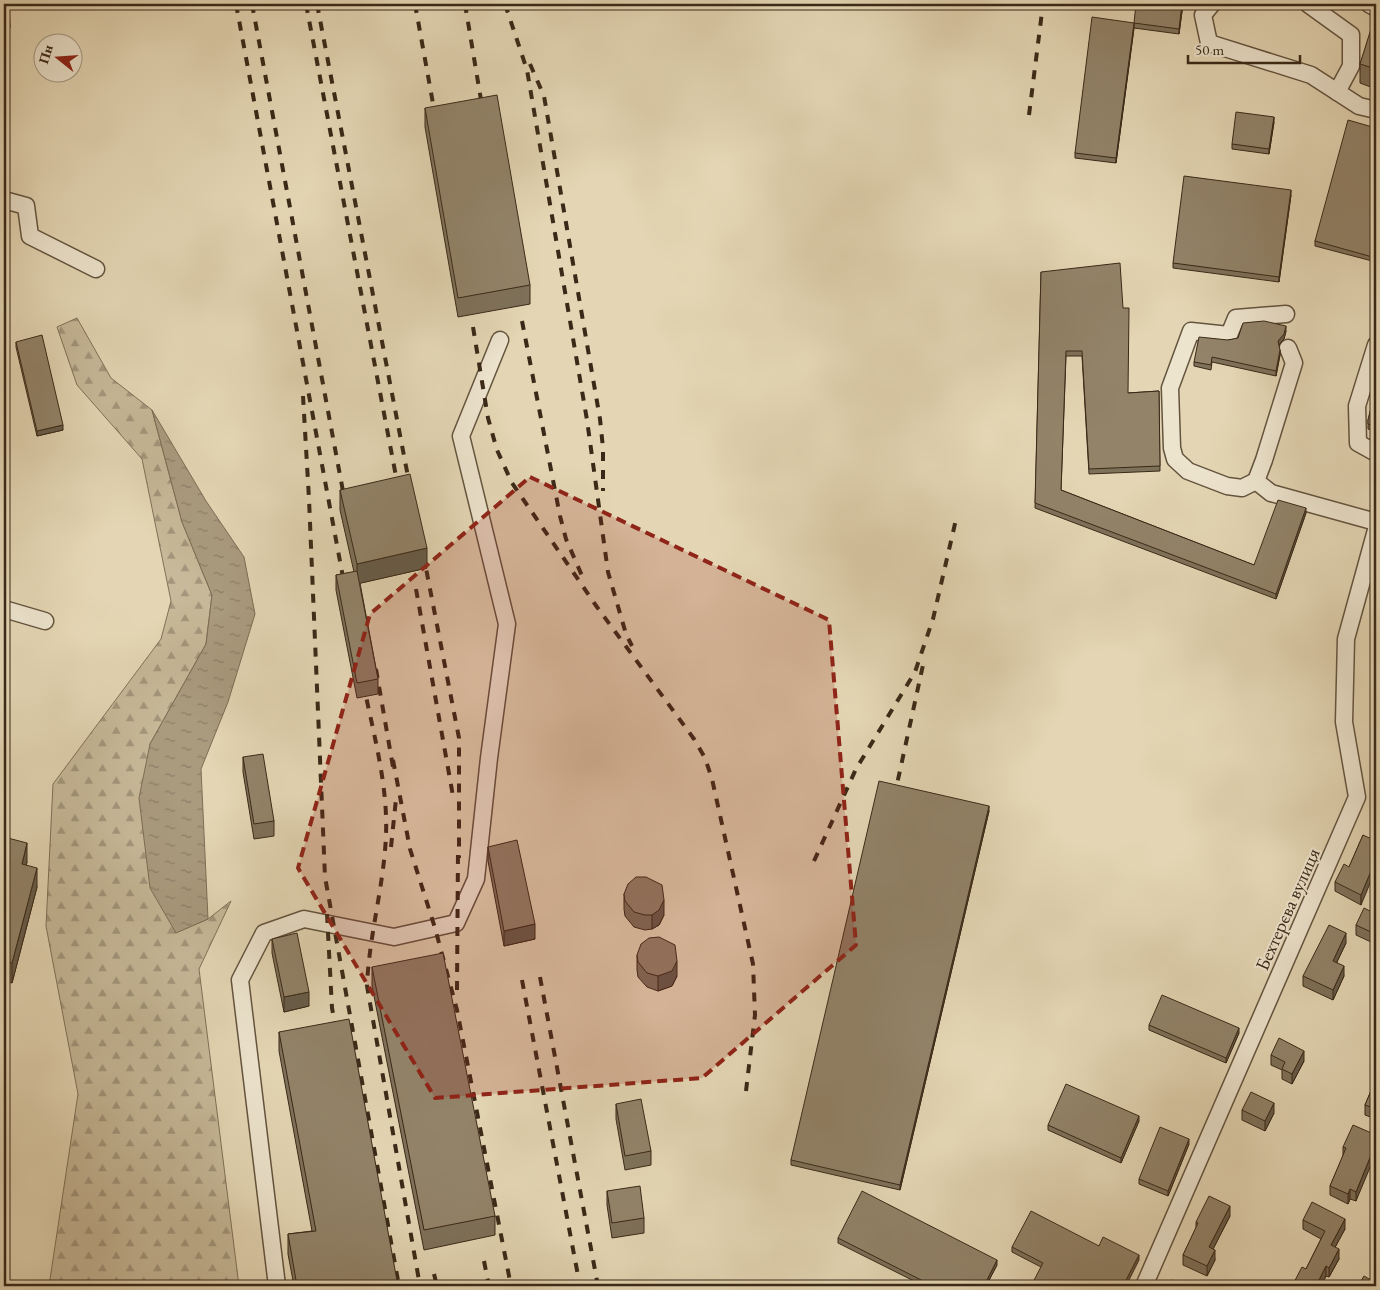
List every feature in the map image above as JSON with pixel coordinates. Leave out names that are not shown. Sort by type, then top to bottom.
[{"type":"street","points":[[1212,4],[1203,15],[1210,43],[1311,76],[1359,106],[1376,110]]},
{"type":"street","points":[[1308,4],[1351,35],[1351,66],[1337,92]]},
{"type":"street","points":[[1369,4],[1376,8]]},
{"type":"street","points":[[4,200],[26,206],[30,236],[96,269]]},
{"type":"street","points":[[1286,314],[1236,318],[1229,335],[1191,330],[1170,388],[1172,448],[1175,459],[1188,470],[1227,486],[1242,488],[1256,481],[1294,363],[1288,348]]},
{"type":"street","points":[[277,1286],[240,980],[264,933],[304,919],[394,937],[456,923],[476,879],[488,758],[507,624],[461,436],[500,340]]},
{"type":"street","points":[[1376,345],[1356,406],[1358,443],[1376,452]]},
{"type":"street","points":[[1256,481],[1271,493],[1376,522]]},
{"type":"street","name":"Бехтерєва вулиця","points":[[1144,1286],[1357,797],[1344,722],[1346,639],[1376,530]]},
{"type":"street","points":[[4,609],[45,621]]},
{"type":"highlighted area","points":[[530,477],[829,620],[856,945],[702,1078],[435,1098],[298,868],[370,614]]},
{"type":"green space","points":[[77,318],[111,378],[152,410],[182,522],[212,595],[206,644],[150,744],[175,933],[208,919],[231,901],[199,969],[239,1286],[49,1286],[78,1094],[46,926],[53,784],[161,639],[171,601],[142,459],[77,385],[57,327]]},
{"type":"water","points":[[152,410],[206,501],[244,557],[255,614],[228,702],[201,769],[208,919],[176,933],[150,888],[139,798],[150,744],[206,644],[212,595],[182,522]]},
{"type":"building","points":[[4,4],[9,4],[10,9],[4,9]]},
{"type":"building","points":[[1136,4],[1182,4],[1179,29],[1134,23]]},
{"type":"building","points":[[1092,17],[1134,23],[1116,158],[1075,153]]},
{"type":"building","points":[[1376,17],[1376,69],[1360,64]]},
{"type":"building","points":[[497,95],[530,285],[458,298],[425,108]]},
{"type":"building","points":[[1236,112],[1274,117],[1269,149],[1232,144]]},
{"type":"building","points":[[1348,120],[1376,128],[1376,258],[1315,241]]},
{"type":"building","points":[[1184,176],[1291,190],[1279,277],[1173,263]]},
{"type":"building","points":[[1120,263],[1123,308],[1129,308],[1128,393],[1159,391],[1160,466],[1089,469],[1082,351],[1066,351],[1061,490],[1254,565],[1278,500],[1306,508],[1276,594],[1035,503],[1041,272]]},
{"type":"building","points":[[1264,321],[1286,326],[1284,334],[1278,341],[1280,350],[1276,371],[1212,357],[1211,365],[1194,362],[1199,337],[1228,340],[1238,338],[1243,323]]},
{"type":"building","points":[[42,335],[63,425],[37,431],[16,342]]},
{"type":"building","points":[[1376,389],[1376,427],[1368,424],[1368,420]]},
{"type":"building","points":[[410,474],[427,548],[357,564],[340,490]]},
{"type":"building","points":[[357,571],[378,679],[357,683],[336,575]]},
{"type":"building","points":[[263,754],[274,821],[254,824],[243,757]]},
{"type":"building","points":[[879,781],[989,806],[900,1185],[791,1160]]},
{"type":"building","points":[[1363,835],[1376,841],[1376,859],[1361,895],[1335,882],[1344,864],[1349,867]]},
{"type":"building","points":[[4,837],[27,843],[22,864],[37,868],[12,963],[4,961]]},
{"type":"building","points":[[517,840],[535,924],[504,931],[488,847]]},
{"type":"building","points":[[636,877],[646,877],[662,885],[664,900],[659,910],[652,915],[634,912],[625,901],[624,894],[628,884]]},
{"type":"building","points":[[1364,908],[1376,914],[1376,921],[1371,932],[1356,925]]},
{"type":"building","points":[[1329,925],[1346,933],[1333,961],[1344,966],[1333,990],[1303,976]]},
{"type":"building","points":[[297,933],[309,992],[284,997],[272,939]]},
{"type":"building","points":[[659,937],[675,945],[677,961],[672,971],[658,976],[647,973],[638,962],[637,955],[641,944],[649,938]]},
{"type":"building","points":[[443,953],[495,1216],[424,1230],[372,967]]},
{"type":"building","points":[[1162,995],[1239,1028],[1226,1058],[1149,1025]]},
{"type":"building","points":[[349,1019],[398,1286],[297,1286],[288,1234],[316,1231],[279,1032]]},
{"type":"building","points":[[1279,1038],[1304,1051],[1292,1074],[1282,1069],[1285,1062],[1271,1055]]},
{"type":"building","points":[[1376,1079],[1376,1109],[1365,1105]]},
{"type":"building","points":[[1066,1084],[1139,1116],[1121,1158],[1048,1125]]},
{"type":"building","points":[[1251,1092],[1274,1103],[1265,1121],[1242,1110]]},
{"type":"building","points":[[641,1099],[651,1151],[625,1156],[616,1104]]},
{"type":"building","points":[[1353,1125],[1376,1135],[1376,1143],[1356,1192],[1350,1189],[1348,1194],[1330,1186],[1346,1148],[1343,1147]]},
{"type":"building","points":[[1160,1127],[1189,1139],[1168,1191],[1139,1179]]},
{"type":"building","points":[[640,1186],[644,1218],[612,1223],[607,1191]]},
{"type":"building","points":[[862,1191],[997,1260],[984,1286],[930,1286],[838,1238]]},
{"type":"building","points":[[1209,1196],[1230,1206],[1209,1247],[1215,1250],[1207,1266],[1183,1255]]},
{"type":"building","points":[[1312,1202],[1345,1219],[1331,1245],[1339,1249],[1329,1268],[1326,1266],[1316,1286],[1292,1286],[1302,1267],[1306,1269],[1325,1231],[1303,1220]]},
{"type":"building","points":[[1031,1211],[1099,1246],[1103,1237],[1139,1255],[1123,1286],[1031,1286],[1043,1263],[1012,1247]]},
{"type":"building","points":[[1364,1276],[1376,1283],[1376,1286],[1358,1286]]},
{"type":"building","points":[[1172,1280],[1185,1286],[1169,1286]]},
{"type":"railway","points":[[236,4],[345,588]]},
{"type":"railway","points":[[252,4],[345,502]]},
{"type":"railway","points":[[306,4],[399,492]]},
{"type":"railway","points":[[317,4],[410,487]]},
{"type":"railway","points":[[415,4],[436,120]]},
{"type":"railway","points":[[465,4],[483,112]]},
{"type":"railway","points":[[505,4],[527,70],[587,420],[608,572],[626,634],[632,646]]},
{"type":"railway","points":[[1029,115],[1043,4]]},
{"type":"railway","points":[[530,64],[544,96],[600,419],[603,448],[603,491]]},
{"type":"railway","points":[[522,321],[560,516],[566,539],[583,578]]},
{"type":"railway","points":[[473,327],[488,418],[497,450],[512,483],[597,607],[694,739],[705,758],[712,779],[753,964],[755,1015],[746,1091]]},
{"type":"railway","points":[[303,396],[325,877],[399,1286]]},
{"type":"railway","points":[[814,861],[856,769],[915,672],[933,619],[957,515]]},
{"type":"railway","points":[[423,553],[459,738],[459,858]]},
{"type":"railway","points":[[416,589],[453,796]]},
{"type":"railway","points":[[894,798],[923,665]]},
{"type":"railway","points":[[376,669],[393,767]]},
{"type":"railway","points":[[363,682],[379,758],[386,816],[385,854],[368,967],[367,986],[420,1286]]},
{"type":"railway","points":[[393,760],[410,849],[435,928],[457,1010],[511,1286]]},
{"type":"railway","points":[[391,847],[396,799]]},
{"type":"railway","points":[[457,990],[458,850]]},
{"type":"railway","points":[[327,914],[332,1008],[337,1034]]},
{"type":"railway","points":[[540,977],[598,1286]]},
{"type":"railway","points":[[522,980],[580,1286]]},
{"type":"railway","points":[[484,1261],[489,1286]]},
{"type":"railway","points":[[434,1274],[437,1286]]}]
